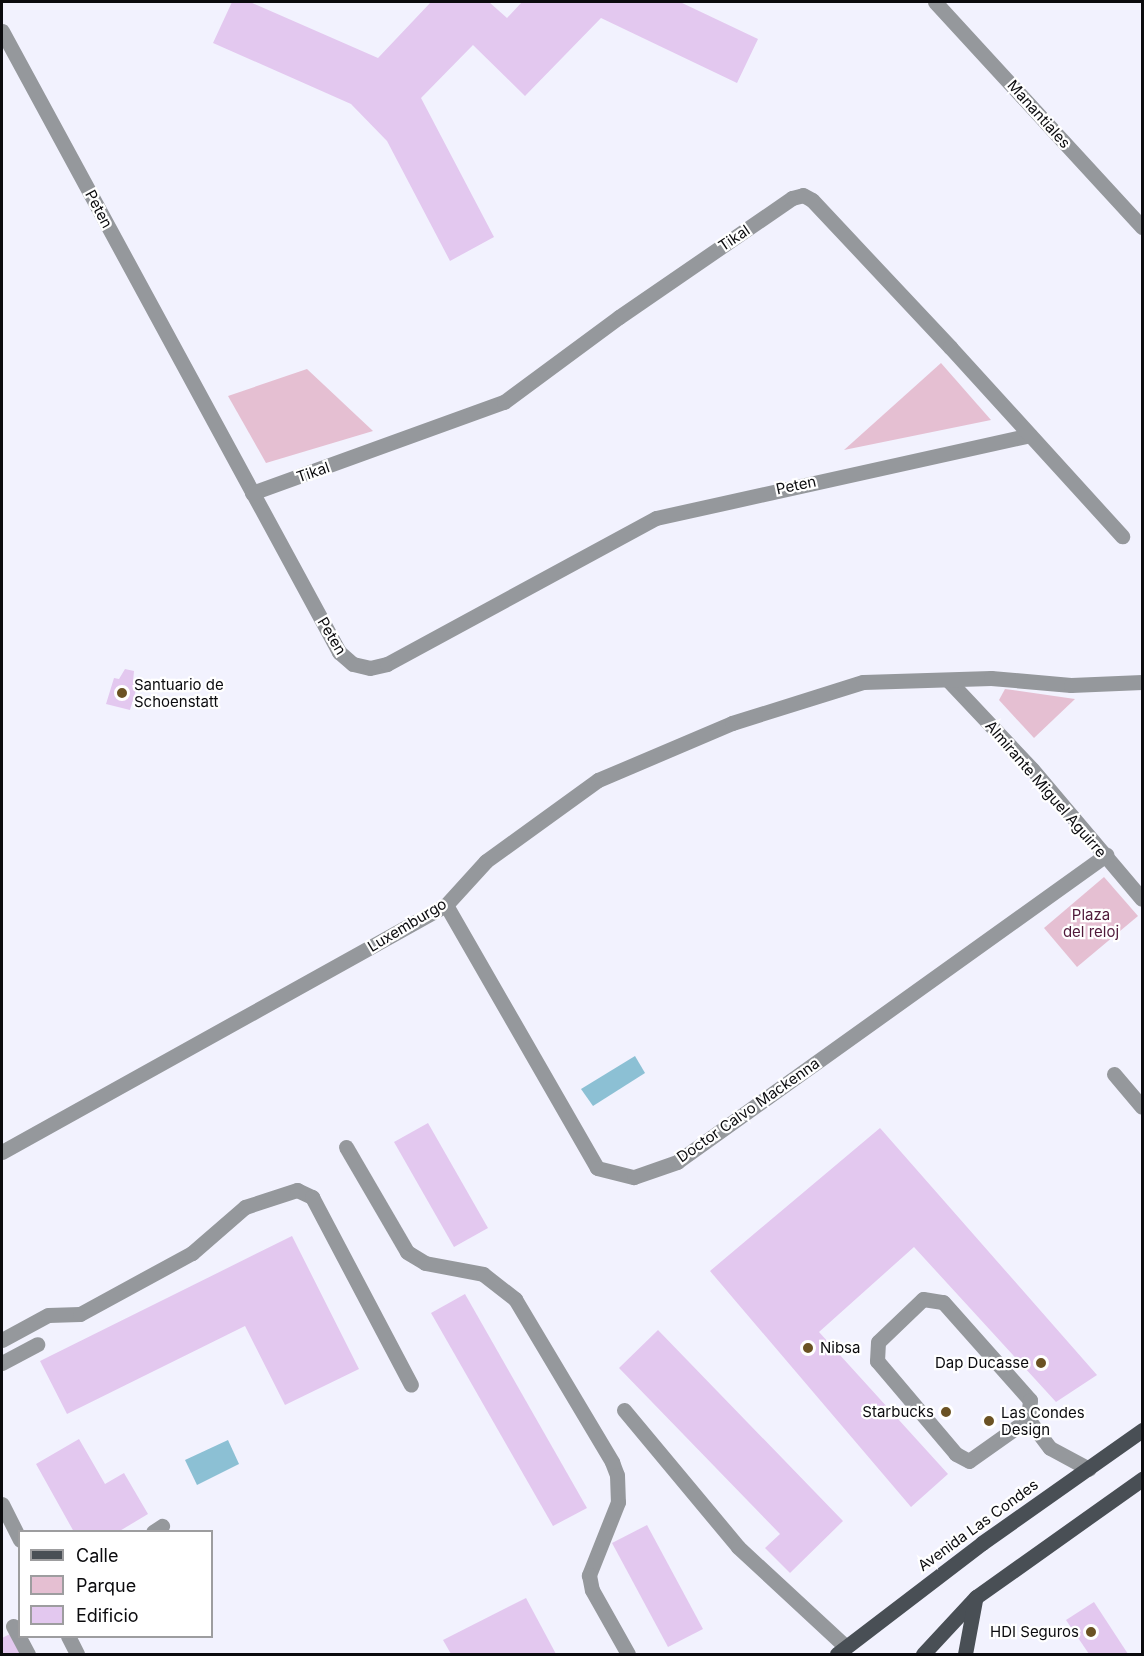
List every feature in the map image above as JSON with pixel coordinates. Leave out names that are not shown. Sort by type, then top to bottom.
[{"type":"main road","name":"Avenida Las Condes","points":[[841,1651],[964,1557],[1143,1430]]},
{"type":"main road","points":[[923,1654],[976,1597],[1143,1479]]},
{"type":"main road","points":[[965,1654],[976,1597]]},
{"type":"street","name":"Manantiales","points":[[935,2],[1143,227]]},
{"type":"street","name":"Peten","points":[[2,31],[339,652],[352,664],[370,668],[387,664],[656,518],[1030,435]]},
{"type":"street","name":"Tikal","points":[[252,493],[504,402],[619,317],[792,198],[803,195],[812,200],[1122,536]]},
{"type":"street","name":"Luxemburgo","points":[[2,1152],[446,904],[486,861],[598,780],[732,723],[862,682],[991,678],[1071,685],[1143,682]]},
{"type":"street","name":"Almirante Miguel Aguirre","points":[[948,680],[1032,769],[1143,899]]},
{"type":"street","name":"Doctor Calvo Mackenna","points":[[446,904],[597,1168],[633,1177],[677,1162],[1106,855]]},
{"type":"street","points":[[1114,1074],[1143,1107]]},
{"type":"street","points":[[346,1147],[407,1252],[425,1263],[483,1274],[515,1299],[612,1462],[617,1475],[618,1502],[589,1575],[592,1590],[628,1654]]},
{"type":"street","points":[[2,1340],[48,1315],[80,1314],[192,1253],[245,1207],[297,1190],[312,1197],[411,1384]]},
{"type":"street","points":[[1028,1419],[969,1461],[956,1454],[878,1361],[878,1341],[923,1299],[943,1302],[1029,1400],[1028,1419],[1050,1448],[1089,1469]]},
{"type":"street","points":[[2,1363],[37,1344]]},
{"type":"street","points":[[624,1410],[738,1547],[841,1651]]},
{"type":"street","points":[[2,1504],[18,1536]]},
{"type":"street","points":[[11,1627],[28,1654]]},
{"type":"street","points":[[69,1638],[77,1654]]},
{"type":"green space","points":[[941,363],[991,420],[844,450]]},
{"type":"green space","points":[[307,369],[373,431],[266,463],[228,396]]},
{"type":"green space","points":[[1005,689],[1075,699],[1034,738],[999,700]]},
{"type":"green space","name":"Plaza del reloj","points":[[1104,877],[1138,916],[1077,967],[1044,928]]},
{"type":"water","points":[[635,1056],[645,1073],[593,1106],[581,1089]]},
{"type":"water","points":[[228,1440],[239,1464],[197,1485],[185,1460]]},
{"type":"building","points":[[232,2],[250,2],[378,58],[431,2],[489,2],[507,18],[522,2],[680,2],[758,39],[737,83],[601,18],[525,96],[473,45],[421,98],[494,237],[450,261],[387,141],[351,104],[213,43]]},
{"type":"building","name":"Santuario de Schoenstatt","points":[[125,669],[134,671],[133,682],[138,683],[130,710],[106,704],[114,678],[119,679]]},
{"type":"building","points":[[428,1123],[488,1228],[454,1247],[394,1142]]},
{"type":"building","points":[[880,1128],[1097,1375],[1056,1402],[914,1247],[819,1332],[948,1474],[911,1507],[710,1271]]},
{"type":"building","points":[[292,1236],[359,1369],[285,1405],[245,1326],[67,1414],[40,1361]]},
{"type":"building","points":[[465,1294],[587,1508],[553,1526],[431,1313]]},
{"type":"building","points":[[658,1330],[843,1521],[790,1573],[765,1548],[780,1534],[619,1368]]},
{"type":"building","points":[[79,1439],[105,1484],[124,1473],[148,1514],[121,1530],[73,1530],[36,1464]]},
{"type":"building","points":[[647,1525],[703,1629],[668,1647],[612,1543]]},
{"type":"building","points":[[526,1598],[556,1654],[451,1654],[443,1640]]},
{"type":"building","points":[[1094,1602],[1128,1654],[1089,1654],[1066,1620]]},
{"type":"building","points":[[10,1634],[20,1654],[2,1654],[2,1638]]},
{"type":"place","name":"Santuario de Schoenstatt","points":[[122,693]]},
{"type":"place","name":"Nibsa","points":[[808,1348]]},
{"type":"place","name":"Dap Ducasse","points":[[1041,1363]]},
{"type":"place","name":"Starbucks","points":[[946,1412]]},
{"type":"place","name":"Las Condes Design","points":[[989,1421]]},
{"type":"place","name":"HDI Seguros","points":[[1091,1632]]}]
